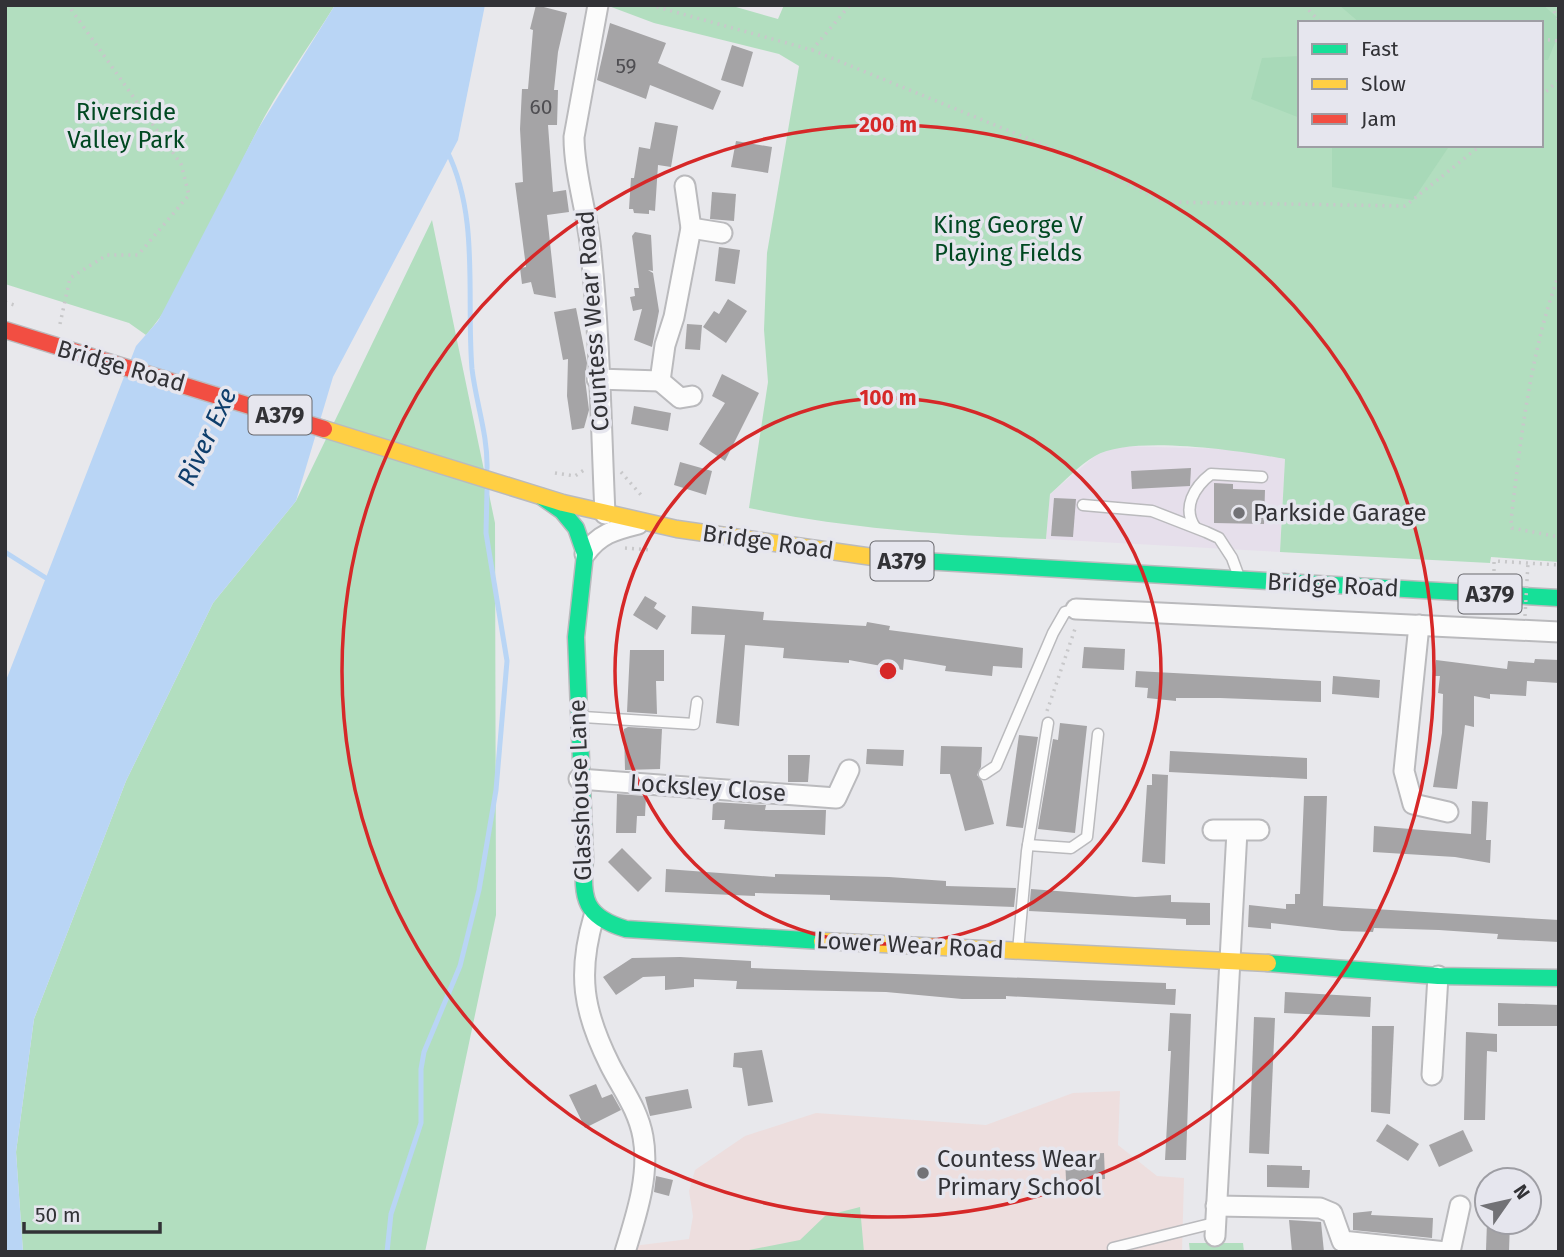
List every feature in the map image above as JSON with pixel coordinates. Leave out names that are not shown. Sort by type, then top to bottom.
[{"type":"main road","name":"Bridge Road","points":[[10,332],[512,487],[642,522],[906,562],[1559,598]]},
{"type":"main road","name":"Glasshouse Lane","points":[[540,495],[562,511],[576,528],[585,554],[576,637],[579,779],[585,859],[582,886],[585,903],[594,916]]},
{"type":"main road","name":"Lower Wear Road","points":[[594,916],[606,925],[626,929],[1018,952],[1229,960],[1438,976],[1559,978]]},
{"type":"street","name":"Countess Wear Road","points":[[598,5],[574,136],[574,156],[585,203],[599,343],[597,380],[605,514]]},
{"type":"street","points":[[660,381],[665,345],[674,317],[691,228],[685,186]]},
{"type":"street","points":[[691,228],[722,233]]},
{"type":"street","points":[[597,380],[660,381],[680,398],[692,396]]},
{"type":"street","points":[[585,554],[596,539],[610,531],[642,522]]},
{"type":"street","name":"Bridge Road","points":[[1079,609],[1559,632]]},
{"type":"street","points":[[1419,625],[1404,771],[1413,804],[1448,812]]},
{"type":"street","name":"Locksley Close","points":[[579,779],[835,806],[849,770]]},
{"type":"street","points":[[1213,830],[1259,830]]},
{"type":"street","points":[[1237,831],[1215,1222],[1320,1208],[1332,1213],[1343,1247],[1448,1252],[1460,1206]]},
{"type":"street","name":"Glasshouse Lane","points":[[594,916],[584,951],[583,988],[610,1066],[633,1105],[643,1137],[640,1203],[625,1252]]},
{"type":"street","points":[[1432,1075],[1438,976]]},
{"type":"lane","points":[[1195,528],[1189,518],[1190,501],[1211,474],[1262,477]]},
{"type":"lane","points":[[1083,505],[1152,511],[1219,538],[1232,558],[1241,580]]},
{"type":"lane","points":[[984,774],[996,766],[1053,632],[1065,612],[1079,609]]},
{"type":"lane","points":[[578,717],[694,724],[697,702]]},
{"type":"lane","points":[[1018,952],[1028,845],[1048,723]]},
{"type":"lane","points":[[1028,845],[1071,848],[1087,837],[1098,734]]},
{"type":"lane","points":[[1113,1248],[1215,1222]]},
{"type":"lane","points":[[1154,1239],[1156,1252]]},
{"type":"path","points":[[53,347],[70,278],[107,255],[138,255],[190,195],[181,164],[68,5]]},
{"type":"path","points":[[649,5],[812,50],[1063,153],[1164,202],[1405,206],[1479,147]]},
{"type":"path","points":[[812,50],[850,5]]},
{"type":"path","points":[[1304,5],[1319,21]]},
{"type":"path","points":[[1550,5],[1559,21]]},
{"type":"path","points":[[1543,94],[1559,80]]},
{"type":"path","points":[[1559,274],[1543,321],[1525,402],[1511,520],[1512,528],[1559,537]]},
{"type":"path","points":[[543,471],[575,476],[594,463],[613,464],[647,501]]},
{"type":"path","points":[[615,549],[664,552]]},
{"type":"path","points":[[1494,572],[1494,561],[1559,565]]},
{"type":"path","points":[[1525,616],[1528,563]]},
{"type":"path","points":[[1048,723],[1046,713],[1079,609]]},
{"type":"shaded area","points":[[1117,446],[1231,449],[1285,459],[1280,552],[1046,539],[1050,494],[1095,456]]},
{"type":"shaded area","name":"Countess Wear Primary School","points":[[1120,1091],[1118,1145],[1157,1176],[1184,1178],[1182,1252],[631,1252],[633,1246],[689,1239],[693,1216],[689,1191],[695,1170],[745,1136],[816,1113],[986,1125],[1073,1093]]},
{"type":"green space","name":"Riverside Valley Park","points":[[5,5],[335,5],[265,117],[192,265],[146,335],[129,323],[5,284]]},
{"type":"green space","name":"King George V Playing Fields","points":[[606,5],[729,5],[778,19],[784,5],[1559,5],[1559,562],[1491,557],[1490,563],[1280,552],[1285,459],[1188,446],[1134,446],[1112,449],[1095,456],[1050,494],[1046,539],[897,530],[749,508],[768,382],[764,330],[767,253],[799,66],[779,54],[654,23]]},
{"type":"green space","points":[[1339,5],[1543,5],[1559,19],[1559,33],[1548,60],[1543,60],[1543,21],[1358,21]]},
{"type":"green space","points":[[1298,56],[1298,117],[1251,99],[1262,58]]},
{"type":"green space","points":[[1332,147],[1449,147],[1413,200],[1332,187]]},
{"type":"green space","points":[[432,220],[495,523],[496,915],[425,1252],[23,1252],[16,1152],[34,1019],[126,781],[213,603],[296,501]]},
{"type":"green space","points":[[860,1207],[864,1252],[739,1252],[800,1240],[825,1216]]},
{"type":"green space","points":[[1189,1243],[1243,1243],[1244,1252],[1190,1252]]},
{"type":"water","name":"River Exe","points":[[335,5],[485,5],[458,140],[333,377],[296,501],[213,603],[126,781],[34,1019],[16,1152],[23,1252],[5,1252],[5,683],[136,346],[158,321],[258,129]]},
{"type":"building","points":[[536,5],[567,13],[558,52],[554,90],[558,90],[557,125],[548,125],[553,192],[566,190],[569,212],[547,215],[556,298],[534,294],[531,282],[522,284],[520,268],[526,267],[515,183],[523,182],[520,129],[522,89],[528,89],[533,30],[530,29]]},
{"type":"building","points":[[610,23],[666,43],[658,63],[721,91],[713,110],[650,85],[646,99],[597,80]]},
{"type":"building","points":[[732,45],[753,52],[743,87],[721,80]]},
{"type":"building","points":[[655,122],[678,126],[671,167],[658,165],[655,211],[649,210],[649,214],[634,213],[633,209],[629,209],[631,178],[634,178],[639,147],[650,149]]},
{"type":"building","points":[[736,141],[772,147],[768,173],[731,167]]},
{"type":"building","points":[[712,192],[736,194],[734,221],[710,219]]},
{"type":"building","points":[[635,232],[651,235],[653,271],[648,270],[653,273],[659,311],[652,347],[634,340],[642,309],[633,311],[630,297],[635,296],[634,288],[639,288],[632,236]]},
{"type":"building","points":[[719,247],[740,250],[735,284],[715,281]]},
{"type":"building","points":[[728,299],[747,311],[726,343],[703,327],[714,311],[719,314]]},
{"type":"building","points":[[576,308],[587,363],[585,379],[589,410],[584,428],[572,430],[567,396],[568,359],[563,360],[554,312]]},
{"type":"building","points":[[687,324],[702,325],[700,350],[685,349]]},
{"type":"building","points":[[722,374],[759,393],[725,461],[699,444],[725,403],[712,396]]},
{"type":"building","points":[[634,406],[671,413],[668,431],[631,424]]},
{"type":"building","points":[[680,462],[712,471],[706,495],[674,485]]},
{"type":"building","points":[[1191,468],[1190,486],[1132,489],[1131,471]]},
{"type":"building","points":[[1214,483],[1233,484],[1233,489],[1265,490],[1264,524],[1214,523]]},
{"type":"building","points":[[1054,498],[1076,499],[1073,537],[1051,536]]},
{"type":"building","points":[[645,596],[657,603],[654,608],[666,616],[657,630],[633,615]]},
{"type":"building","points":[[692,606],[764,612],[763,620],[866,626],[867,622],[890,626],[889,630],[1023,648],[1022,668],[993,666],[992,676],[945,671],[946,666],[904,659],[903,670],[849,660],[849,663],[783,658],[784,648],[745,645],[739,726],[716,723],[725,635],[691,634]]},
{"type":"building","points":[[1084,647],[1125,649],[1124,670],[1082,668]]},
{"type":"building","points":[[630,650],[664,650],[664,681],[656,681],[657,714],[627,712]]},
{"type":"building","points":[[1535,659],[1559,660],[1559,683],[1527,681],[1526,696],[1490,694],[1490,699],[1474,696],[1474,727],[1465,725],[1457,789],[1433,787],[1442,733],[1443,694],[1438,693],[1440,676],[1434,676],[1436,660],[1507,669],[1508,661],[1534,663]]},
{"type":"building","points":[[1136,671],[1321,681],[1321,702],[1220,698],[1176,698],[1176,701],[1147,698],[1148,688],[1135,687]]},
{"type":"building","points":[[1333,676],[1380,680],[1379,698],[1332,694]]},
{"type":"building","points":[[1060,723],[1087,726],[1075,833],[1038,829],[1053,739],[1058,740]]},
{"type":"building","points":[[624,729],[662,729],[660,769],[625,770]]},
{"type":"building","points":[[1019,735],[1038,737],[1023,828],[1006,826]]},
{"type":"building","points":[[941,746],[982,747],[981,767],[977,775],[982,781],[994,824],[965,831],[950,774],[940,774]]},
{"type":"building","points":[[867,749],[904,750],[903,766],[866,764]]},
{"type":"building","points":[[1170,751],[1307,758],[1307,779],[1169,772]]},
{"type":"building","points":[[788,755],[810,755],[808,782],[788,782]]},
{"type":"building","points":[[1152,774],[1168,775],[1165,864],[1142,862],[1147,785],[1152,785]]},
{"type":"building","points":[[617,794],[646,796],[645,816],[637,816],[636,833],[616,833]]},
{"type":"building","points":[[1304,796],[1327,796],[1323,906],[1559,920],[1559,942],[1497,939],[1498,934],[1439,930],[1374,928],[1373,932],[1342,931],[1271,923],[1271,929],[1248,927],[1249,905],[1286,909],[1286,904],[1295,904],[1295,894],[1300,894]]},
{"type":"building","points":[[1472,801],[1488,802],[1486,840],[1491,840],[1490,863],[1455,857],[1373,852],[1374,826],[1471,834]]},
{"type":"building","points":[[713,802],[766,805],[765,810],[826,810],[825,835],[724,829],[725,820],[712,820]]},
{"type":"building","points":[[622,848],[652,878],[638,892],[608,862]]},
{"type":"building","points":[[666,869],[775,877],[775,874],[889,877],[946,881],[946,886],[1016,888],[1014,907],[830,900],[830,895],[755,893],[755,896],[665,892]]},
{"type":"building","points":[[1031,889],[1135,897],[1171,895],[1171,902],[1210,903],[1210,925],[1186,925],[1186,919],[1029,911]]},
{"type":"building","points":[[680,957],[751,961],[751,968],[1166,983],[1166,989],[1176,989],[1175,1005],[1006,996],[1006,999],[962,999],[886,992],[736,989],[737,981],[694,979],[694,987],[665,990],[665,976],[643,977],[616,995],[603,977],[632,958]]},
{"type":"building","points":[[1285,992],[1371,997],[1370,1017],[1284,1013]]},
{"type":"building","points":[[1498,1003],[1559,1005],[1559,1026],[1498,1026]]},
{"type":"building","points":[[1170,1013],[1191,1014],[1186,1160],[1165,1160],[1171,1051],[1168,1051]]},
{"type":"building","points":[[1254,1017],[1275,1018],[1269,1154],[1249,1153]]},
{"type":"building","points":[[1372,1026],[1394,1026],[1390,1114],[1371,1112]]},
{"type":"building","points":[[1466,1032],[1497,1034],[1497,1052],[1487,1051],[1485,1120],[1464,1120]]},
{"type":"building","points":[[762,1050],[773,1102],[748,1106],[742,1068],[733,1067],[734,1053]]},
{"type":"building","points":[[596,1084],[602,1098],[612,1094],[621,1110],[585,1128],[569,1095]]},
{"type":"building","points":[[688,1089],[692,1108],[650,1116],[645,1097]]},
{"type":"building","points":[[1387,1124],[1419,1144],[1408,1161],[1376,1141]]},
{"type":"building","points":[[1463,1130],[1473,1151],[1439,1167],[1429,1145]]},
{"type":"building","points":[[1104,1153],[1105,1179],[1066,1181],[1065,1155]]},
{"type":"building","points":[[1267,1165],[1302,1166],[1302,1170],[1310,1170],[1309,1188],[1267,1187]]},
{"type":"building","points":[[656,1176],[673,1180],[669,1196],[654,1192]]},
{"type":"building","points":[[1372,1211],[1371,1215],[1433,1218],[1432,1238],[1353,1230],[1353,1213]]},
{"type":"building","points":[[1289,1220],[1321,1222],[1324,1252],[1292,1252]]},
{"type":"building","points":[[1486,1236],[1510,1236],[1509,1251],[1486,1250]]},
{"type":"waterway","points":[[447,151],[457,176],[468,230],[472,369],[486,444],[487,469]]},
{"type":"waterway","points":[[387,1252],[391,1214],[421,1123],[421,1069],[424,1052],[460,966],[479,890],[496,790],[507,661],[486,533],[487,490]]},
{"type":"waterway","points":[[5,552],[46,578]]},
{"type":"traffic: fast","points":[[542,497],[562,511],[576,528],[585,554],[576,637],[584,885],[585,896],[594,912],[602,919],[626,929],[822,941]]},
{"type":"traffic: fast","points":[[887,559],[1559,598]]},
{"type":"traffic: fast","points":[[1268,963],[1438,976],[1559,978]]},
{"type":"traffic: slow","points":[[324,429],[563,503],[677,529],[887,559]]},
{"type":"traffic: slow","points":[[822,941],[1268,963]]},
{"type":"traffic: jam","points":[[5,330],[324,429]]},
{"type":"place","name":"Parkside Garage","points":[[1239,513]]},
{"type":"place","name":"Countess Wear Primary School","points":[[923,1173]]}]
